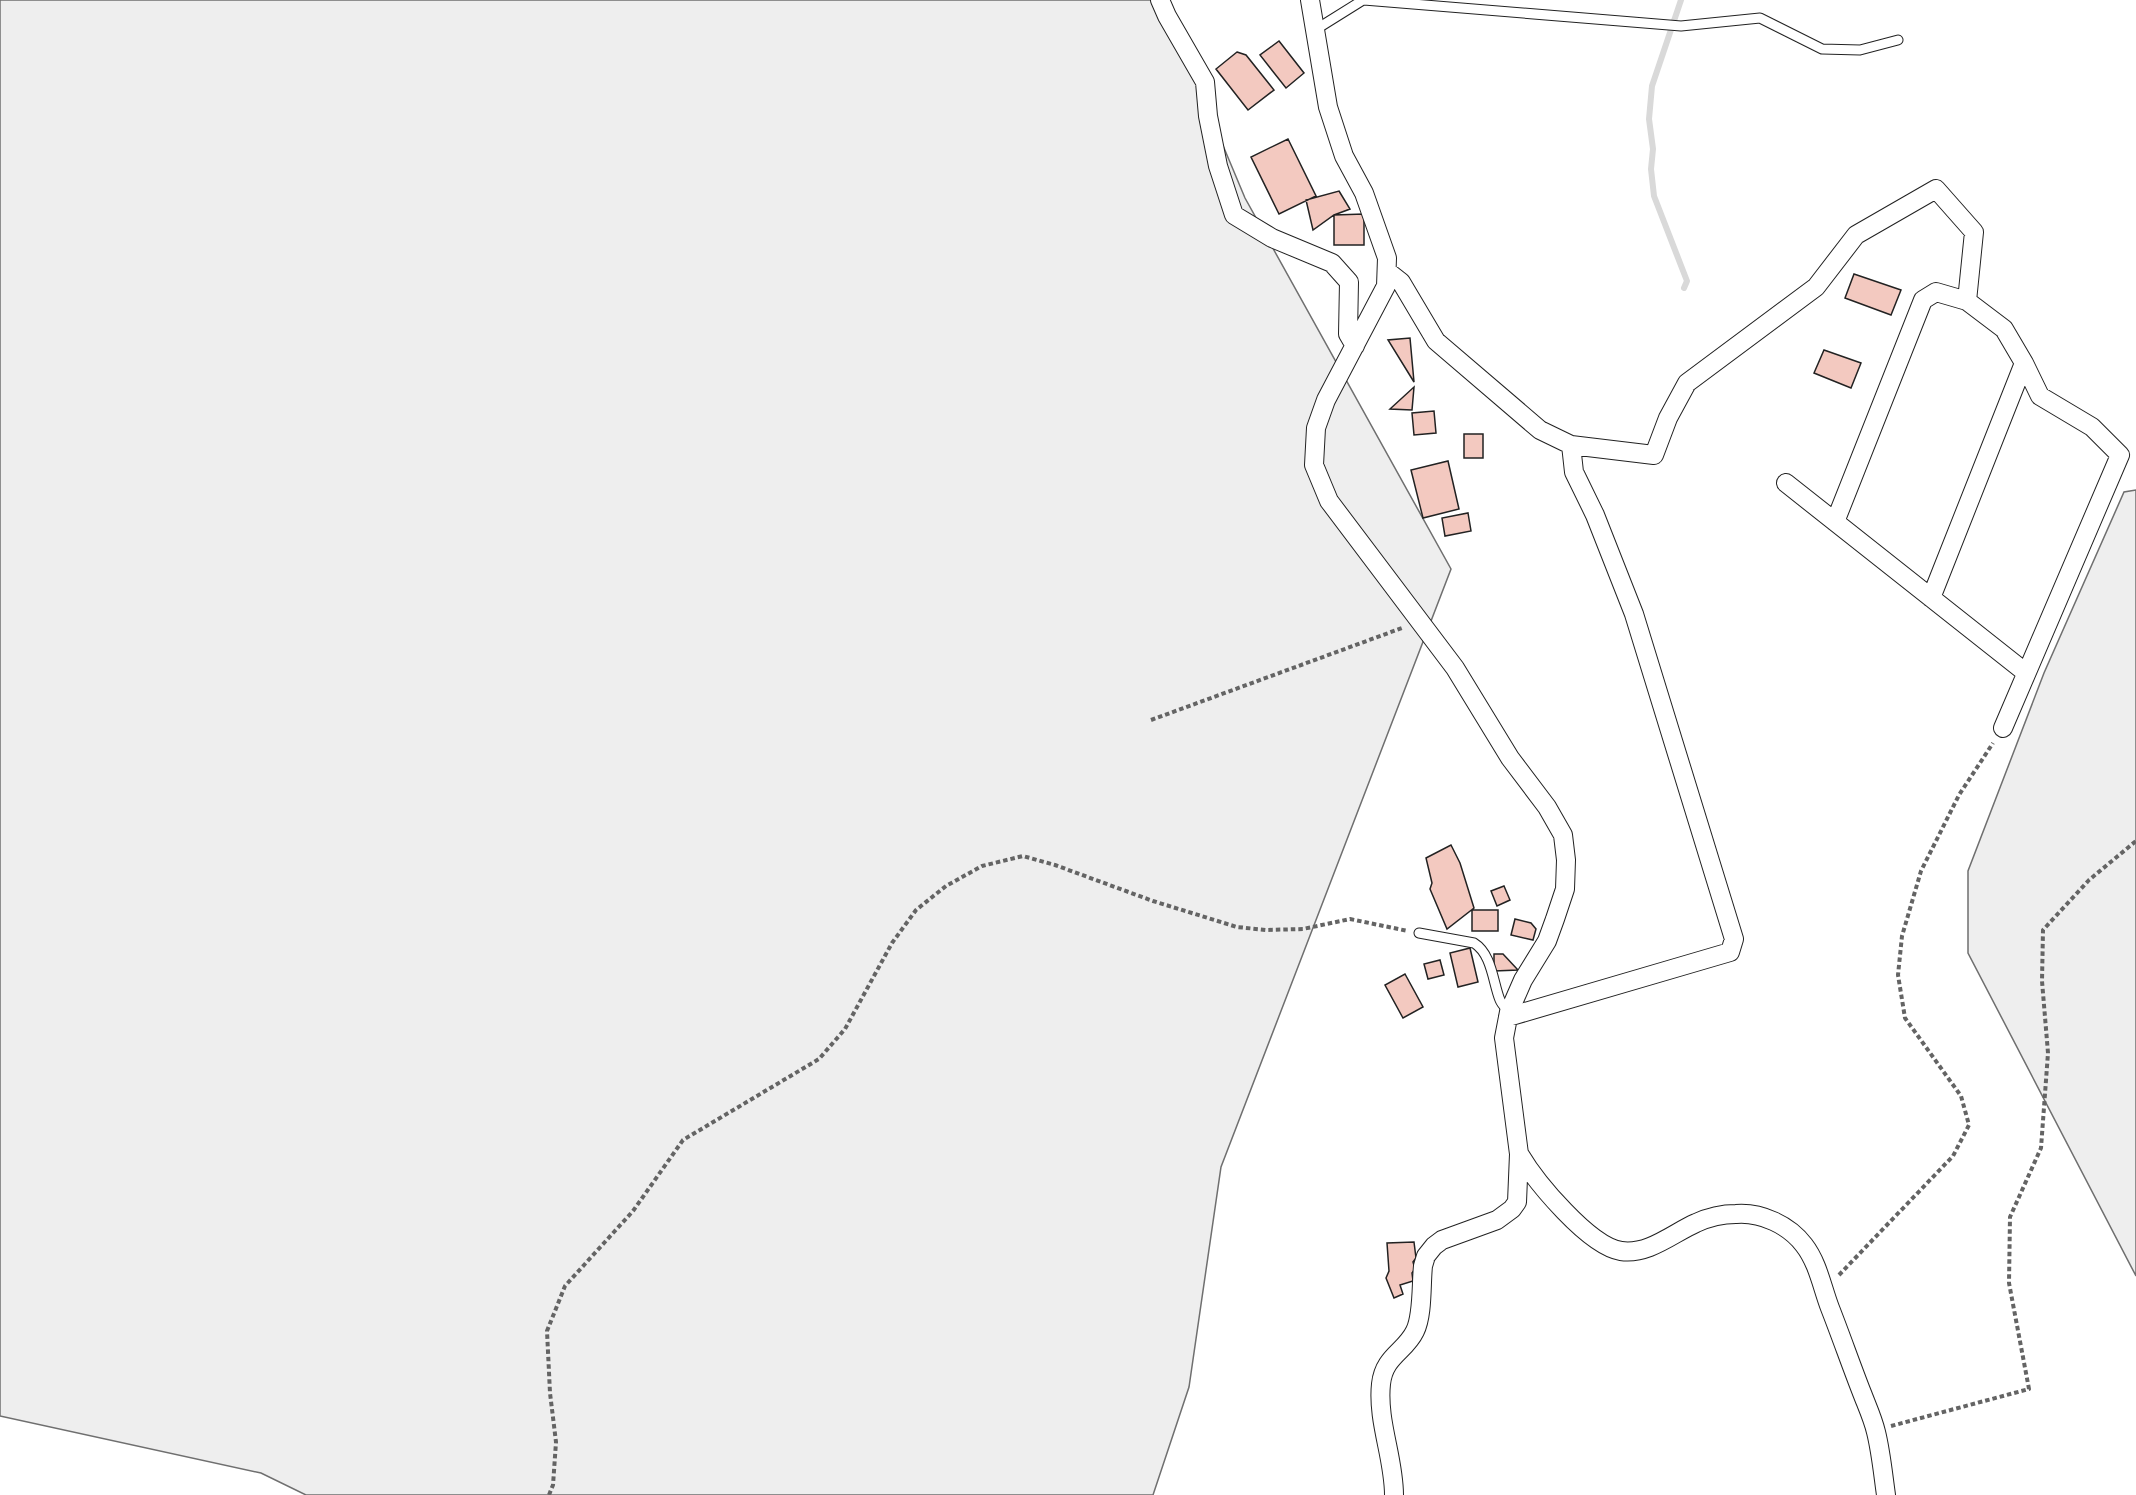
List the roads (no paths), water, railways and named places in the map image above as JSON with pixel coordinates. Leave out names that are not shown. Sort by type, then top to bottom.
[{"type":"street","points":[[1160,0],[1206,82],[1208,116],[1218,166],[1234,215],[1272,238],[1332,263],[1349,282],[1348,334],[1355,346]]},
{"type":"street","points":[[1310,0],[1328,107],[1344,156],[1364,193],[1387,258],[1386,286],[1326,400],[1316,428],[1314,465],[1329,501],[1455,668],[1500,742],[1547,807],[1563,835],[1566,860],[1564,889],[1556,919],[1547,941],[1523,980],[1509,1014],[1504,1038],[1519,1154],[1519,1193],[1512,1209],[1497,1220],[1442,1240],[1426,1256],[1416,1329],[1386,1365],[1381,1384],[1381,1399],[1394,1495]]},
{"type":"street","points":[[1387,271],[1401,282],[1436,341],[1540,430],[1571,444],[1654,455],[1668,418],[1687,382],[1816,286],[1856,235],[1936,189],[1974,232],[1967,301]]},
{"type":"street","points":[[1834,522],[1923,300],[1936,292],[1967,301],[2004,329],[2040,396],[2092,427],[2120,455],[2025,672],[2003,728]]},
{"type":"street","points":[[1931,598],[2024,363]]},
{"type":"street","points":[[1509,1014],[1730,952],[1734,939],[1634,614],[1595,515],[1574,472],[1571,444]]},
{"type":"street","points":[[1786,483],[2025,672]]},
{"type":"street","points":[[1519,1154],[1532,1176],[1545,1190],[1584,1229],[1610,1247],[1629,1251],[1642,1250],[1697,1222],[1714,1217],[1746,1213],[1761,1216],[1796,1235],[1815,1263],[1876,1430],[1886,1495]]},
{"type":"lane","points":[[1315,30],[1363,0],[1424,3],[1681,26],[1760,18],[1822,49],[1860,50],[1898,40]]},
{"type":"lane","points":[[1419,933],[1480,947],[1494,978],[1501,1002],[1509,1014]]},
{"type":"waterway","points":[[1681,0],[1652,86],[1649,119],[1653,149],[1651,169],[1654,196],[1687,281],[1684,288]]}]
